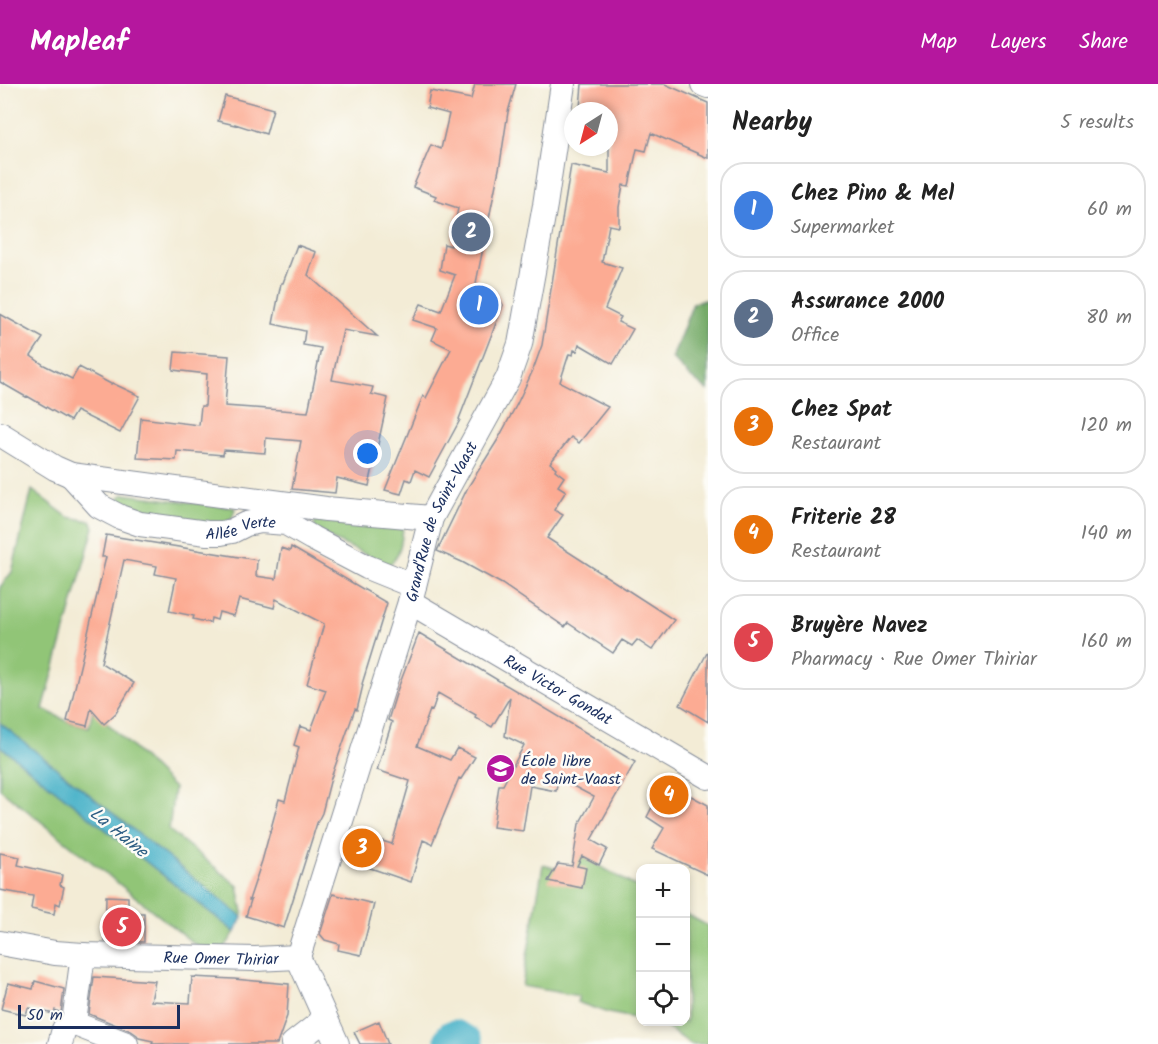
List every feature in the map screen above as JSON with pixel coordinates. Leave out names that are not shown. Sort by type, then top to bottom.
[{"type":"street","name":"Grand'Rue de Saint-Vaast","points":[[298,957],[412,594],[430,518],[508,378],[520,345],[545,205],[563,84]]},
{"type":"street","points":[[703,84],[708,86]]},
{"type":"street","name":"Allée Verte","points":[[0,434],[55,468],[71,475],[326,509],[430,518]]},
{"type":"street","name":"Allée Verte","points":[[71,475],[99,506],[120,518],[140,524],[221,533],[261,521],[286,523],[412,594]]},
{"type":"street","name":"Rue Victor Gondat","points":[[412,594],[708,777]]},
{"type":"street","name":"Rue Omer Thiriar","points":[[0,943],[55,953],[83,955],[255,959],[298,957]]},
{"type":"street","points":[[60,1044],[64,1029],[74,1022],[83,955]]},
{"type":"street","points":[[298,957],[336,1044]]},
{"type":"street","points":[[293,1044],[325,1019]]},
{"type":"street","points":[[74,1022],[77,1026],[126,1044]]},
{"type":"green space","points":[[708,299],[708,391],[672,358],[693,303]]},
{"type":"green space","points":[[32,490],[68,517],[91,521],[94,527],[43,709],[69,722],[89,727],[93,709],[174,788],[169,830],[238,886],[242,917],[0,723],[0,587],[12,572]]},
{"type":"green space","points":[[124,494],[235,508],[230,520],[219,526],[133,512],[120,502],[119,497]]},
{"type":"green space","points":[[319,517],[403,527],[398,553],[389,565],[316,532],[314,523]]},
{"type":"green space","points":[[0,746],[235,932],[218,958],[212,958],[0,789]]},
{"type":"green space","points":[[575,852],[636,887],[636,1018],[608,1013],[577,1002],[579,996],[522,986],[543,865],[571,873]]},
{"type":"green space","points":[[690,916],[708,926],[708,1044],[691,1044],[664,1026],[690,1026]]},
{"type":"water","points":[[0,723],[242,917],[235,932],[0,746]]},
{"type":"building","points":[[475,84],[516,84],[508,112],[476,283],[495,290],[503,305],[460,420],[429,477],[415,470],[411,481],[406,479],[401,494],[385,490],[423,396],[426,398],[451,349],[432,340],[437,328],[413,320],[421,304],[441,311],[455,275],[440,270],[444,244],[451,246],[458,208],[434,200],[436,196],[413,187],[431,145],[441,149],[449,114],[427,108],[430,91],[471,99]]},
{"type":"building","points":[[582,84],[665,84],[708,103],[708,158],[651,133],[646,151],[637,149],[629,186],[623,185],[619,207],[619,227],[609,225],[602,262],[622,268],[605,309],[621,317],[618,322],[633,329],[613,364],[579,344],[573,355],[569,354],[560,382],[608,407],[579,443],[571,437],[550,463],[564,477],[558,486],[566,491],[554,510],[563,515],[547,538],[674,620],[652,650],[637,640],[632,646],[622,640],[613,653],[568,623],[565,627],[502,584],[437,551],[468,487],[517,404],[542,345],[571,165],[609,173],[609,156],[618,156],[618,102],[580,102]]},
{"type":"building","points":[[225,96],[273,109],[266,134],[218,121]]},
{"type":"building","points":[[297,245],[316,252],[308,275],[377,336],[343,330],[332,380],[373,387],[371,394],[388,398],[369,486],[337,478],[335,493],[292,489],[301,441],[266,438],[265,453],[224,450],[223,455],[177,451],[176,460],[137,458],[141,418],[199,425],[201,406],[205,406],[207,374],[173,370],[175,352],[229,356],[225,406],[308,412],[321,348],[303,345],[305,331],[273,324],[281,283],[283,283]]},
{"type":"building","points":[[0,314],[43,338],[31,356],[44,365],[72,379],[79,367],[140,396],[120,433],[76,411],[70,421],[0,382]]},
{"type":"building","points":[[106,535],[257,560],[256,576],[276,579],[281,548],[290,551],[291,547],[387,603],[362,684],[357,710],[355,709],[331,778],[322,813],[284,928],[246,916],[279,799],[285,801],[299,747],[294,745],[300,726],[311,730],[326,690],[307,684],[324,624],[276,599],[274,608],[239,599],[234,616],[219,612],[217,620],[211,618],[210,623],[193,619],[194,616],[169,611],[176,578],[155,574],[157,566],[124,560],[101,663],[134,683],[116,713],[104,724],[91,709],[87,726],[67,721],[106,557],[102,557]]},
{"type":"building","points":[[419,633],[635,762],[591,840],[607,849],[599,865],[582,856],[577,866],[586,868],[582,888],[548,881],[558,864],[572,866],[579,824],[594,797],[558,778],[556,791],[530,786],[523,831],[493,827],[499,785],[503,785],[524,745],[505,736],[510,697],[492,727],[438,693],[417,746],[450,760],[457,748],[475,757],[461,779],[459,778],[432,844],[423,840],[411,882],[344,859],[353,832],[392,844],[410,781],[377,770],[392,722],[388,720]]},
{"type":"building","points":[[708,651],[708,722],[680,705]]},
{"type":"building","points":[[665,782],[708,805],[708,875],[690,867],[690,864],[684,864],[652,849],[664,828],[647,817]]},
{"type":"building","points":[[0,853],[20,857],[18,865],[62,875],[60,885],[64,887],[60,905],[56,903],[54,914],[31,909],[33,896],[0,890]]},
{"type":"building","points":[[333,894],[374,904],[361,955],[338,950],[339,944],[325,940],[320,934]]},
{"type":"building","points":[[106,896],[128,897],[128,913],[144,913],[144,942],[105,941]]},
{"type":"building","points":[[94,977],[155,981],[151,1001],[190,1003],[192,977],[289,984],[287,1016],[277,1044],[152,1044],[153,1041],[139,1038],[131,1031],[89,1014]]},
{"type":"building","points":[[35,981],[64,989],[61,1013],[55,1010],[54,1014],[28,1008],[26,1015],[1,1009],[8,983],[33,989]]},
{"type":"building","points":[[379,1021],[388,1044],[360,1044],[354,1032]]},
{"type":"waterway","name":"La Haine","points":[[454,1039],[464,1044]]},
{"type":"place","name":"Assurance 2000","points":[[471,232]]},
{"type":"place","name":"Chez Pino & Mel","points":[[479,305]]},
{"type":"place","name":"École libre de Saint-Vaast","points":[[500,769]]},
{"type":"place","name":"Friterie 28","points":[[669,795]]},
{"type":"place","name":"Chez Spat","points":[[362,848]]},
{"type":"place","name":"Bruyère Navez","points":[[122,927]]}]
